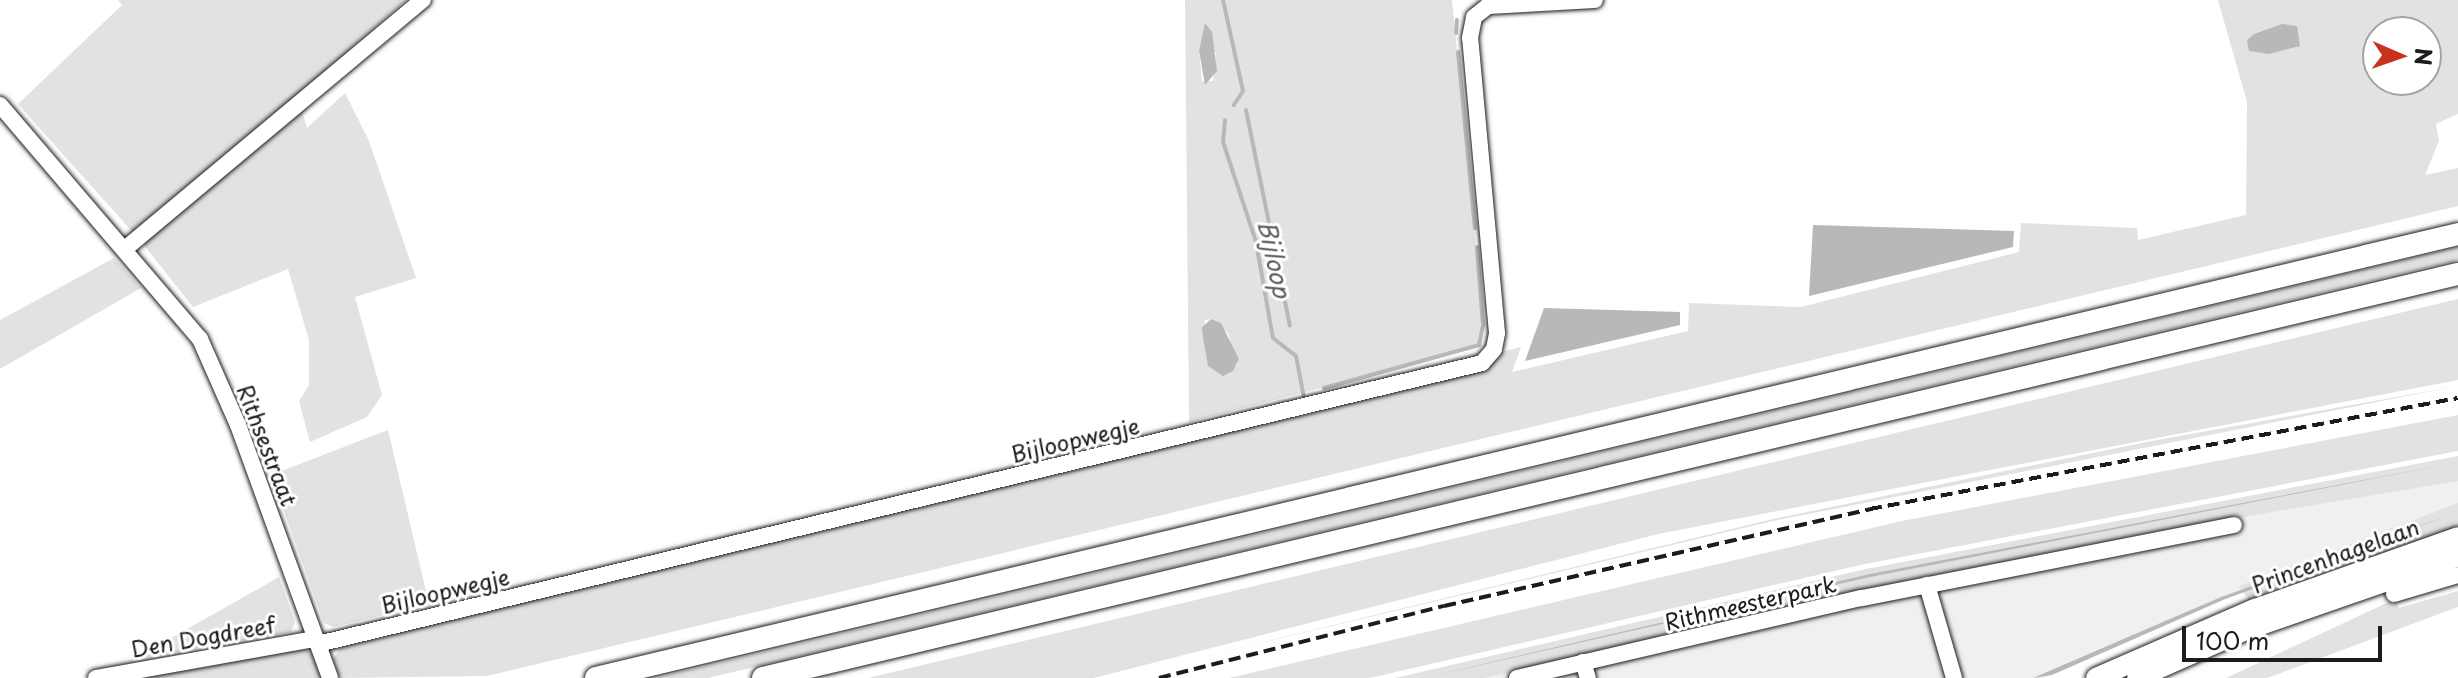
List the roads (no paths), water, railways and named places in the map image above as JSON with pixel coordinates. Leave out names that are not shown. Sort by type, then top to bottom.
[{"type":"highway","points":[[596,678],[2458,234]]},
{"type":"highway","points":[[763,678],[2458,274]]},
{"type":"main road","name":"Princenhagelaan","points":[[2096,678],[2255,609],[2458,537]]},
{"type":"main road","name":"Princenhagelaan","points":[[2137,678],[2246,630],[2458,556]]},
{"type":"street","points":[[126,248],[423,0]]},
{"type":"street","name":"Bijloopwegje","points":[[317,642],[1482,363],[1494,349],[1497,333],[1470,38],[1474,17],[1488,6],[1595,0]]},
{"type":"street","name":"Rithsestraat","points":[[0,105],[126,248],[200,339],[219,378],[330,678]]},
{"type":"street","name":"Rithmeesterpark","points":[[1517,678],[1585,670],[1927,585],[2234,525]]},
{"type":"street","points":[[2394,594],[2458,575]]},
{"type":"street","points":[[1927,585],[1954,678]]},
{"type":"street","name":"Den Dogdreef","points":[[96,678],[317,642]]},
{"type":"waterway","name":"Bijloop","points":[[1223,0],[1243,91],[1234,105]]},
{"type":"waterway","points":[[1456,33],[1457,20]]},
{"type":"waterway","points":[[1458,52],[1475,228]]},
{"type":"waterway","points":[[1246,110],[1290,326]]},
{"type":"waterway","name":"Bijloop","points":[[1225,120],[1223,142],[1256,242],[1273,338],[1296,356],[1304,398]]},
{"type":"waterway","points":[[1324,388],[1479,345],[1483,325],[1477,247]]},
{"type":"railway","points":[[1159,678],[1444,606],[1870,509],[2458,398]]}]
